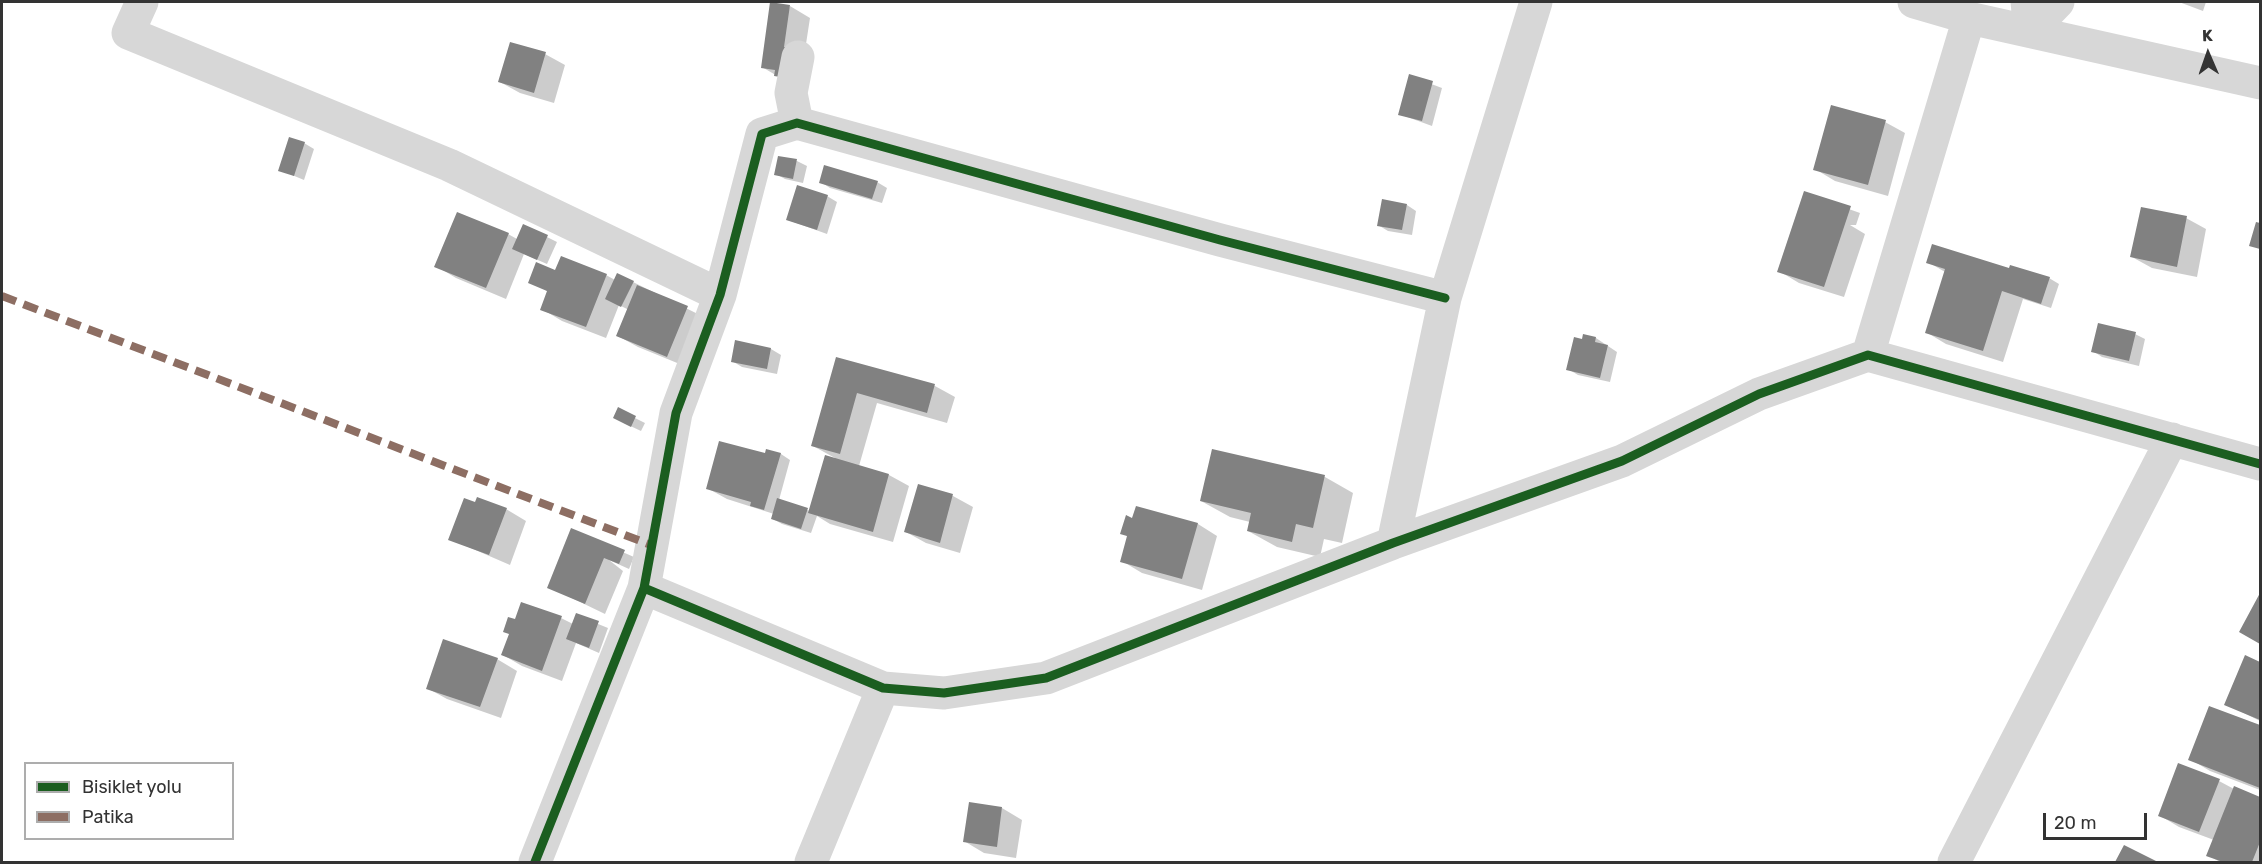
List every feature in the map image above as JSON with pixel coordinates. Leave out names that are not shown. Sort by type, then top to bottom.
[{"type":"street","points":[[142,2],[128,33],[449,165],[720,295]]},
{"type":"street","points":[[1393,543],[1445,297],[1536,2]]},
{"type":"street","points":[[1914,2],[1969,18],[2029,16],[2260,83]]},
{"type":"street","points":[[2029,16],[2058,2]]},
{"type":"street","points":[[1868,355],[1969,18]]},
{"type":"street","points":[[796,123],[791,93],[798,57]]},
{"type":"street","points":[[535,862],[644,588],[676,413],[720,295],[762,134],[796,123],[1220,240],[1445,297]]},
{"type":"street","points":[[644,588],[883,688],[944,693],[1046,678],[1393,543],[1622,461],[1759,394],[1868,355],[2260,464]]},
{"type":"street","points":[[1954,862],[2172,439]]},
{"type":"street","points":[[812,862],[883,688]]},
{"type":"building","points":[[770,2],[790,5],[784,47],[791,48],[787,78],[774,76],[775,70],[761,68]]},
{"type":"building","points":[[510,42],[546,52],[534,93],[498,82]]},
{"type":"building","points":[[1409,74],[1433,81],[1422,121],[1398,115]]},
{"type":"building","points":[[1831,105],[1886,120],[1868,185],[1813,170]]},
{"type":"building","points":[[289,137],[305,142],[294,176],[278,171]]},
{"type":"building","points":[[778,156],[797,159],[793,179],[774,175]]},
{"type":"building","points":[[824,165],[878,181],[872,199],[819,183]]},
{"type":"building","points":[[797,185],[828,195],[817,230],[786,220]]},
{"type":"building","points":[[1804,191],[1851,206],[1824,287],[1777,272]]},
{"type":"building","points":[[1382,199],[1407,204],[1402,230],[1377,226]]},
{"type":"building","points":[[2141,207],[2187,216],[2177,267],[2130,257]]},
{"type":"building","points":[[457,212],[509,233],[486,288],[434,267]]},
{"type":"building","points":[[2256,222],[2260,223],[2260,249],[2249,246]]},
{"type":"building","points":[[523,224],[548,235],[537,260],[512,249]]},
{"type":"building","points":[[1932,244],[2009,268],[2010,265],[2050,277],[2041,304],[2002,291],[1983,351],[1925,333],[1945,269],[1926,263]]},
{"type":"building","points":[[561,256],[607,274],[586,327],[540,310],[547,291],[528,283],[536,262],[555,270]]},
{"type":"building","points":[[617,273],[634,281],[621,307],[605,299]]},
{"type":"building","points":[[637,285],[688,306],[667,357],[616,336]]},
{"type":"building","points":[[2098,323],[2136,332],[2129,361],[2091,352]]},
{"type":"building","points":[[1583,334],[1596,337],[1595,342],[1608,345],[1600,378],[1566,370],[1574,337],[1582,339]]},
{"type":"building","points":[[735,340],[771,348],[767,369],[731,362]]},
{"type":"building","points":[[836,357],[935,384],[927,413],[857,393],[840,454],[811,446]]},
{"type":"building","points":[[618,407],[636,416],[631,427],[613,418]]},
{"type":"building","points":[[719,441],[765,453],[766,449],[781,453],[764,510],[750,506],[751,502],[706,489]]},
{"type":"building","points":[[1212,449],[1325,475],[1313,528],[1296,524],[1292,542],[1247,531],[1251,513],[1200,501]]},
{"type":"building","points":[[825,455],[889,474],[873,532],[808,513]]},
{"type":"building","points":[[918,484],[953,494],[940,543],[904,532]]},
{"type":"building","points":[[477,497],[507,508],[489,555],[448,540],[464,498],[475,502]]},
{"type":"building","points":[[777,498],[808,508],[801,529],[771,519]]},
{"type":"building","points":[[1136,506],[1198,523],[1182,579],[1120,562],[1127,536],[1120,534],[1126,515],[1132,518]]},
{"type":"building","points":[[571,528],[625,550],[619,564],[604,558],[585,604],[547,588]]},
{"type":"building","points":[[2260,593],[2260,644],[2239,632]]},
{"type":"building","points":[[521,602],[562,616],[542,671],[501,655],[509,634],[503,632],[508,617],[515,619]]},
{"type":"building","points":[[576,613],[599,621],[589,648],[566,639]]},
{"type":"building","points":[[443,639],[498,658],[480,707],[426,689]]},
{"type":"building","points":[[2245,655],[2260,662],[2260,720],[2224,705]]},
{"type":"building","points":[[2209,706],[2260,725],[2260,788],[2188,760]]},
{"type":"building","points":[[2178,763],[2220,779],[2199,832],[2158,816]]},
{"type":"building","points":[[2234,786],[2260,797],[2260,842],[2252,862],[2223,862],[2206,856]]},
{"type":"building","points":[[969,802],[1002,807],[997,847],[963,842]]},
{"type":"building","points":[[2124,845],[2158,862],[2115,862]]},
{"type":"marked path","points":[[2,296],[651,545]]},
{"type":"cycle path","points":[[535,862],[644,588],[676,413],[720,295],[762,134],[797,123],[1220,240],[1445,298]]},
{"type":"cycle path","points":[[644,588],[883,688],[944,693],[1046,678],[1393,543],[1622,461],[1759,394],[1868,355],[2260,464]]}]
